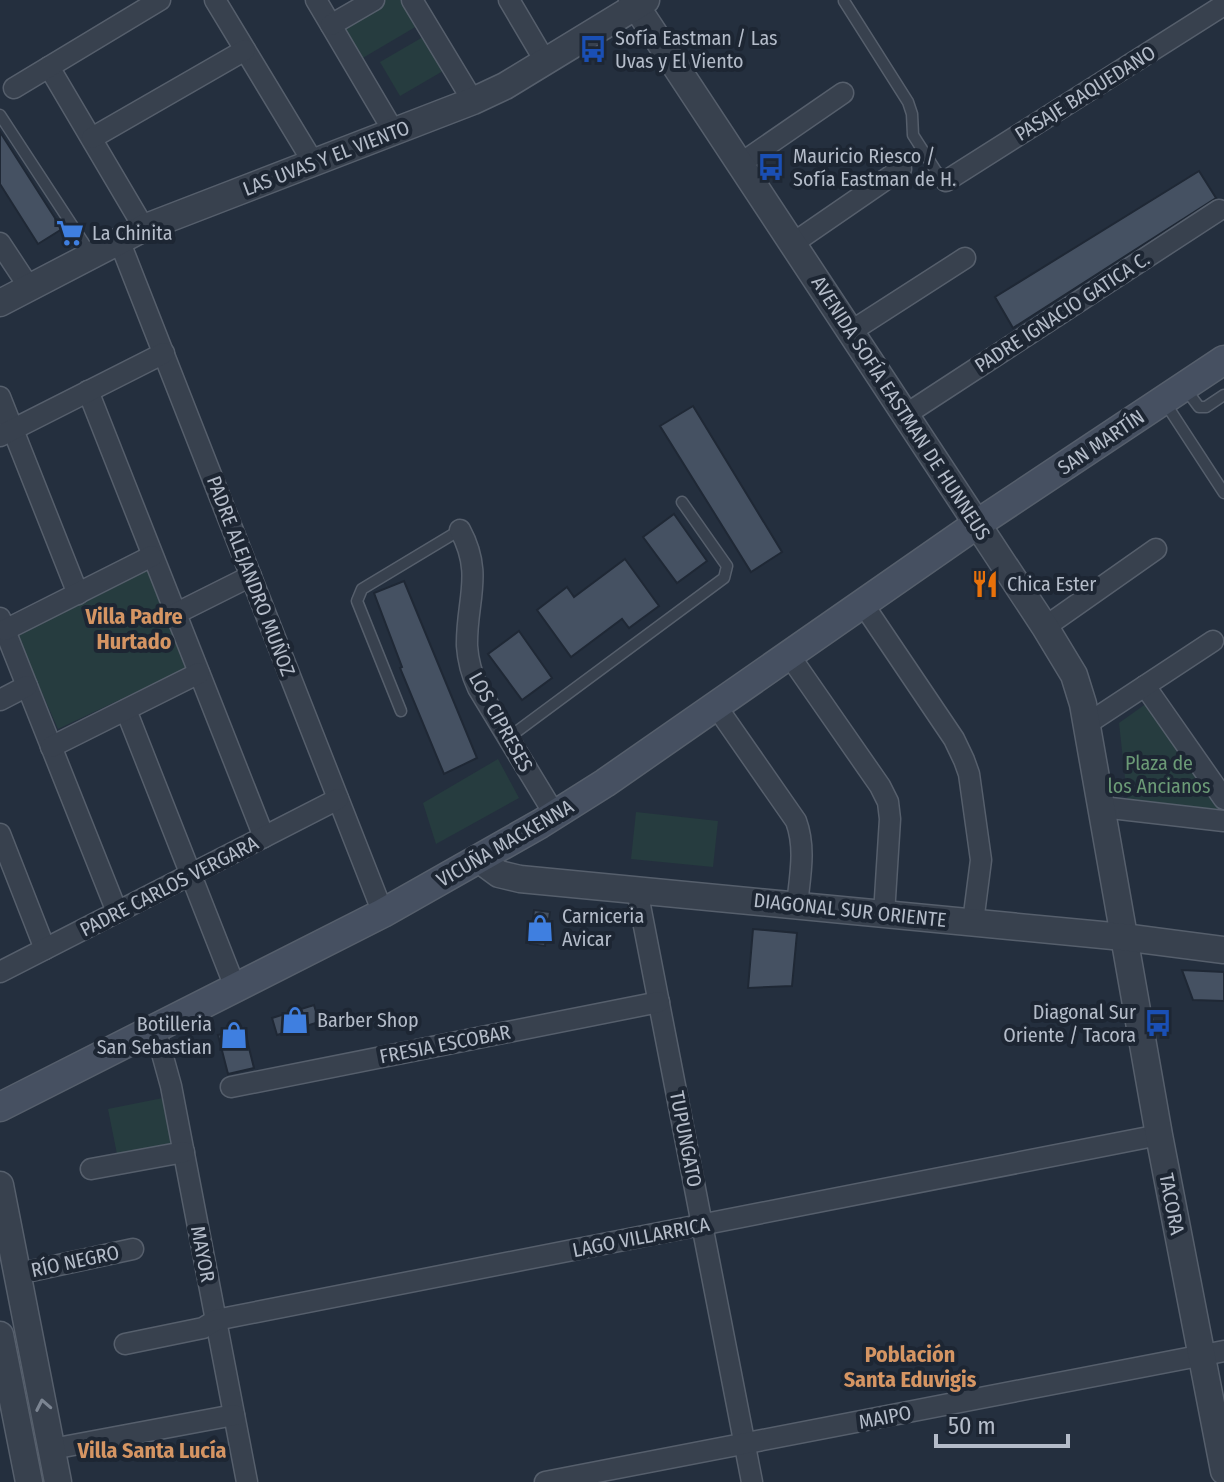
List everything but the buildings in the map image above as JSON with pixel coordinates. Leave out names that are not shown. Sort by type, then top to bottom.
[{"type":"main road","name":"SAN MARTÍN","points":[[977,524],[1224,360]]},
{"type":"main road","name":"VICUÑA MACKENNA","points":[[0,1107],[383,913],[480,860],[605,783],[977,524]]},
{"type":"street","points":[[14,88],[160,0]]},
{"type":"street","points":[[215,0],[313,162]]},
{"type":"street","points":[[316,0],[394,132]]},
{"type":"street","points":[[331,25],[374,0]]},
{"type":"street","points":[[412,0],[473,101]]},
{"type":"street","points":[[509,0],[545,61]]},
{"type":"street","name":"LAS UVAS Y EL VIENTO","points":[[0,303],[144,228],[505,86],[638,2]]},
{"type":"street","name":"AVENIDA SOFÍA EASTMAN DE HUNNEUS","points":[[638,2],[740,164],[1074,675],[1087,724],[1123,937]]},
{"type":"street","name":"PASAJE BAQUEDANO","points":[[946,181],[1224,5]]},
{"type":"street","points":[[92,138],[245,50]]},
{"type":"street","points":[[49,67],[144,228]]},
{"type":"street","points":[[740,164],[843,93]]},
{"type":"street","points":[[792,244],[901,169]]},
{"type":"street","name":"PADRE IGNACIO GATICA C.","points":[[905,415],[1219,210]]},
{"type":"street","name":"PADRE ALEJANDRO MUÑOZ","points":[[119,240],[383,913]]},
{"type":"street","points":[[0,243],[29,287]]},
{"type":"street","points":[[850,332],[965,258]]},
{"type":"street","points":[[6,432],[164,353]]},
{"type":"street","points":[[88,391],[264,837]]},
{"type":"street","points":[[0,397],[6,432],[78,594]]},
{"type":"street","name":"LOS CIPRESES","points":[[460,530],[473,569],[467,636],[469,663],[478,688],[555,815]]},
{"type":"street","points":[[1045,627],[1156,549]]},
{"type":"street","points":[[117,912],[2,624],[78,594],[152,556]]},
{"type":"street","points":[[175,614],[251,576]]},
{"type":"street","points":[[863,604],[954,739],[969,774],[981,860],[973,922]]},
{"type":"street","points":[[1087,724],[1213,641]]},
{"type":"street","points":[[789,655],[888,802],[890,819],[884,914]]},
{"type":"street","points":[[51,747],[199,673]]},
{"type":"street","points":[[0,700],[27,686]]},
{"type":"street","points":[[1145,686],[1224,799]]},
{"type":"street","points":[[716,706],[796,821],[803,851],[797,905]]},
{"type":"street","points":[[126,710],[235,987]]},
{"type":"street","name":"PADRE CARLOS VERGARA","points":[[0,972],[338,799]]},
{"type":"street","points":[[1102,807],[1224,821]]},
{"type":"street","points":[[0,834],[45,949]]},
{"type":"street","name":"DIAGONAL SUR ORIENTE","points":[[480,860],[509,878],[1123,937],[1224,950]]},
{"type":"street","name":"TUPUNGATO","points":[[637,890],[752,1482]]},
{"type":"street","name":"TACORA","points":[[1123,937],[1159,1135],[1212,1354],[1224,1471]]},
{"type":"street","name":"FRESIA ESCOBAR","points":[[231,1087],[659,1002]]},
{"type":"street","name":"MAYOR","points":[[155,1028],[166,1064],[184,1152],[247,1482]]},
{"type":"street","name":"LAGO VILLARRICA","points":[[125,1344],[203,1328],[216,1320],[1159,1135]]},
{"type":"street","points":[[91,1169],[184,1152]]},
{"type":"street","points":[[0,1185],[9,1275],[58,1482]]},
{"type":"street","name":"RÍO NEGRO","points":[[9,1275],[133,1249]]},
{"type":"street","points":[[0,1335],[29,1482]]},
{"type":"street","name":"MAIPO","points":[[545,1482],[1212,1354]]},
{"type":"street","points":[[23,1455],[234,1415]]},
{"type":"lane","points":[[844,1],[908,102],[913,135],[946,181]]},
{"type":"lane","points":[[0,115],[91,254]]},
{"type":"lane","points":[[1174,394],[1199,407],[1206,407],[1224,395]]},
{"type":"lane","points":[[1174,394],[1224,493]]},
{"type":"lane","points":[[508,738],[724,578],[727,566],[682,502]]},
{"type":"lane","points":[[401,711],[357,601],[362,589],[460,530]]},
{"type":"green space","points":[[382,0],[401,0],[417,26],[361,59],[341,25]]},
{"type":"green space","points":[[423,37],[443,71],[400,96],[380,62]]},
{"type":"green space","points":[[148,564],[191,666],[58,729],[16,634]]},
{"type":"green space","name":"Plaza de los Ancianos","points":[[1150,701],[1224,807],[1224,815],[1128,805],[1119,723]]},
{"type":"green space","points":[[498,759],[519,798],[436,844],[423,803]]},
{"type":"green space","points":[[636,812],[718,821],[713,867],[631,859]]},
{"type":"green space","points":[[163,1098],[172,1143],[117,1154],[108,1109]]},
{"type":"place","name":"Sofía Eastman / Las Uvas y El Viento","points":[[593,49]]},
{"type":"place","name":"Mauricio Riesco / Sofía Eastman de H.","points":[[771,167]]},
{"type":"place","name":"La Chinita","points":[[70,233]]},
{"type":"place","name":"Chica Ester","points":[[985,584]]},
{"type":"place","name":"Carniceria Avicar","points":[[540,928]]},
{"type":"place","name":"Barber Shop","points":[[295,1020]]},
{"type":"place","name":"Diagonal Sur Oriente / Tacora","points":[[1158,1023]]},
{"type":"place","name":"Botilleria San Sebastian","points":[[234,1035]]},
{"type":"district","name":"Villa Padre Hurtado","points":[[134,628]]},
{"type":"district","name":"Población Santa Eduvigis","points":[[910,1366]]},
{"type":"district","name":"Villa Santa Lucía","points":[[152,1450]]}]
